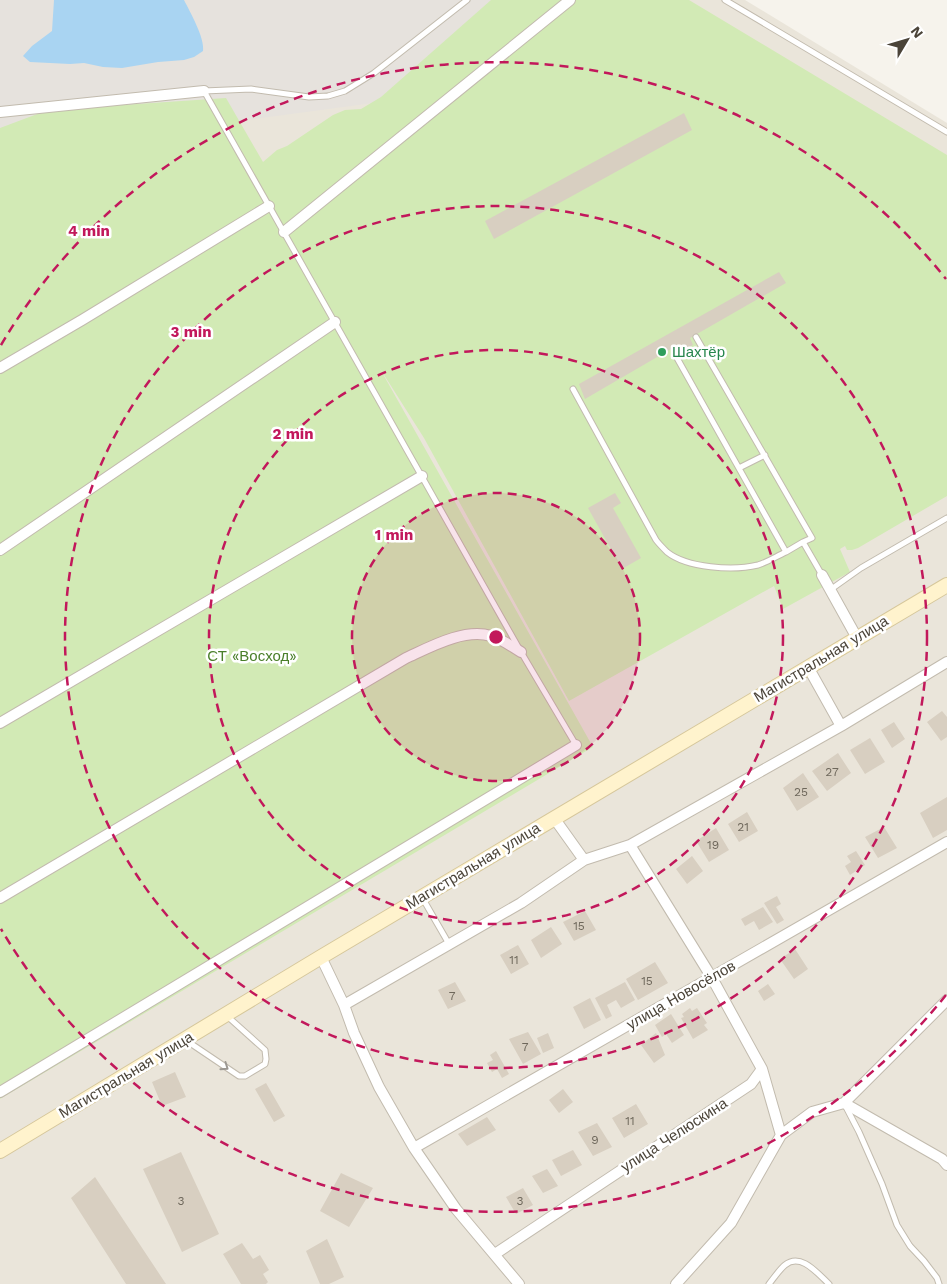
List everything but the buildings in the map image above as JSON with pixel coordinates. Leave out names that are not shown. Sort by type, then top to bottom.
[{"type":"main road","name":"Магистральная улица","points":[[0,1151],[321,957],[947,584]]},
{"type":"street","points":[[284,232],[570,0]]},
{"type":"street","points":[[0,112],[204,91]]},
{"type":"street","points":[[0,368],[269,206]]},
{"type":"street","points":[[0,550],[334,322]]},
{"type":"street","points":[[0,723],[422,476]]},
{"type":"street","points":[[822,575],[857,638]]},
{"type":"street","points":[[0,898],[406,658],[443,642],[471,634],[489,635],[503,640],[521,652]]},
{"type":"street","points":[[344,1004],[521,903],[584,860],[630,845],[840,726],[947,662]]},
{"type":"street","points":[[808,667],[840,726]]},
{"type":"street","points":[[0,1092],[576,745]]},
{"type":"street","points":[[554,818],[584,860]]},
{"type":"street","name":"улица Новосёлов","points":[[414,1148],[947,842]]},
{"type":"street","points":[[630,845],[712,978],[762,1069],[781,1135]]},
{"type":"street","points":[[321,957],[344,1004],[354,1033],[379,1087],[414,1148],[456,1209],[520,1284]]},
{"type":"street","points":[[676,1284],[731,1223],[781,1135],[812,1112],[844,1103],[947,1000]]},
{"type":"street","name":"улица Челюскина","points":[[495,1254],[752,1084],[762,1069]]},
{"type":"street","points":[[844,1103],[942,1159],[947,1165]]},
{"type":"lane","points":[[467,0],[374,73],[345,91],[328,96],[310,97],[251,89],[204,91],[521,652],[576,745]]},
{"type":"lane","points":[[725,0],[947,132]]},
{"type":"lane","points":[[573,389],[656,540],[667,552],[683,560],[723,568],[740,568],[760,564],[812,538],[696,337]]},
{"type":"lane","points":[[677,358],[786,552]]},
{"type":"lane","points":[[739,468],[765,456]]},
{"type":"lane","points":[[830,590],[861,568],[947,518]]},
{"type":"lane","points":[[803,542],[822,575]]},
{"type":"lane","points":[[422,897],[448,944]]},
{"type":"lane","points":[[185,1039],[239,1076],[245,1076],[265,1064],[264,1050],[225,1015]]},
{"type":"lane","points":[[844,1103],[882,1184],[897,1224],[910,1246],[937,1278],[939,1284]]},
{"type":"lane","points":[[769,1284],[785,1264],[799,1261],[808,1265],[829,1284]]},
{"type":"shaded area","points":[[0,0],[512,0],[388,101],[0,153]]},
{"type":"shaded area","points":[[512,0],[745,0],[947,123],[947,1284],[0,1284],[0,153]]},
{"type":"green space","name":"СТ «Восход»","points":[[491,0],[689,0],[947,155],[947,496],[858,548],[847,550],[845,546],[840,549],[850,572],[783,609],[774,586],[569,701],[424,438],[379,367],[593,747],[0,1099],[0,128],[48,110],[226,98],[263,162],[277,150],[287,146],[333,115],[345,110],[361,109],[381,97]]},
{"type":"water","points":[[54,0],[184,0],[202,39],[203,51],[194,57],[184,60],[122,68],[84,63],[30,62],[23,56],[32,46],[52,31]]},
{"type":"place","name":"Шахтёр","points":[[662,352]]}]
